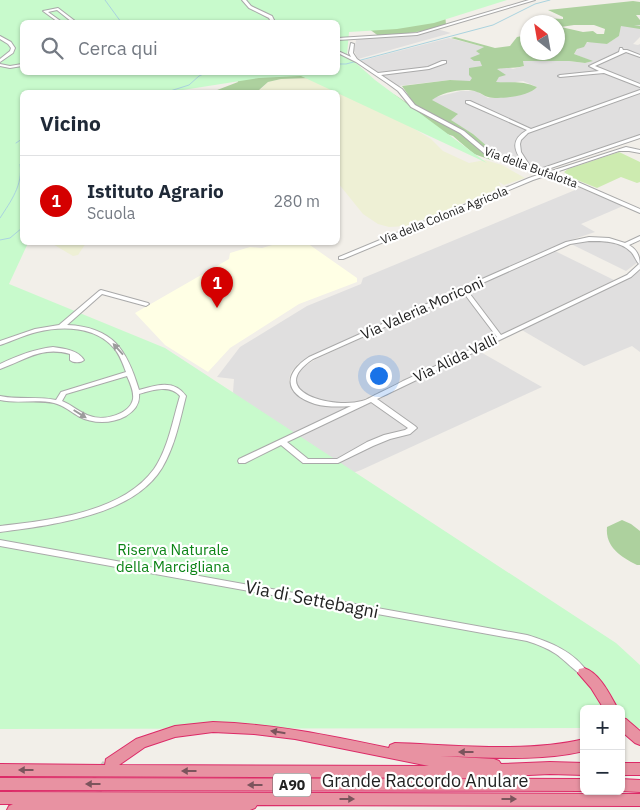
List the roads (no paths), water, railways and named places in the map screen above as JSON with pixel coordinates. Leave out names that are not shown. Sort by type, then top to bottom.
[{"type":"highway","points":[[584,673],[600,705]]},
{"type":"highway","points":[[584,673],[596,684],[608,705]]},
{"type":"highway","points":[[625,726],[640,739]]},
{"type":"highway","points":[[110,763],[126,751],[148,739],[174,731],[195,728],[246,728],[439,762],[550,768]]},
{"type":"highway","points":[[326,741],[388,748],[448,751],[561,750],[580,746]]},
{"type":"highway","name":"Grande Raccordo Anulare","points":[[0,770],[472,772],[550,768],[580,769]]},
{"type":"highway","points":[[625,769],[640,769]]},
{"type":"highway","name":"Grande Raccordo Anulare","points":[[0,784],[580,785]]},
{"type":"highway","name":"Grande Raccordo Anulare","points":[[0,798],[298,798],[633,791]]},
{"type":"highway","points":[[14,810],[122,806],[229,806],[298,798]]},
{"type":"street","points":[[244,0],[250,7],[271,17],[272,20]]},
{"type":"street","points":[[340,39],[417,34],[533,0]]},
{"type":"street","points":[[57,20],[45,11],[58,9],[72,20]]},
{"type":"street","points":[[0,37],[10,43],[13,50],[0,61]]},
{"type":"street","points":[[340,50],[356,40],[364,38]]},
{"type":"street","points":[[340,39],[349,40],[352,44]]},
{"type":"street","points":[[352,44],[351,54],[357,61]]},
{"type":"street","points":[[640,56],[621,51],[592,65],[592,67],[602,72],[640,86]]},
{"type":"street","name":"Via della Bufalotta","points":[[340,52],[399,89],[412,105],[462,132],[483,151],[569,180],[640,211]]},
{"type":"street","points":[[377,74],[429,68],[444,62]]},
{"type":"street","points":[[0,65],[10,67],[20,65]]},
{"type":"street","points":[[560,76],[602,72]]},
{"type":"street","points":[[528,166],[519,154],[516,145],[521,136],[530,130],[640,91]]},
{"type":"street","points":[[468,102],[530,130]]},
{"type":"street","points":[[545,171],[618,150],[630,145],[640,136]]},
{"type":"street","points":[[545,171],[562,168],[617,145],[630,145]]},
{"type":"street","points":[[545,171],[617,145],[630,145],[640,152]]},
{"type":"street","points":[[562,168],[561,174],[569,180]]},
{"type":"street","name":"Via della Colonia Agricola","points":[[341,258],[545,171]]},
{"type":"street","points":[[625,245],[640,238]]},
{"type":"street","name":"Via Valeria Moriconi","points":[[364,403],[332,404],[309,399],[294,387],[294,374],[300,366],[311,358],[463,289],[578,240],[603,239],[625,245]]},
{"type":"street","name":"Via Alida Valli","points":[[242,461],[629,276],[640,265],[632,250],[625,245]]},
{"type":"street","points":[[463,289],[500,337]]},
{"type":"street","points":[[61,327],[101,292],[146,304]]},
{"type":"street","points":[[0,343],[36,330],[61,327],[89,330],[110,341],[125,358],[136,393],[134,403],[127,412],[107,420],[85,418],[58,402],[0,398]]},
{"type":"street","points":[[0,367],[35,351],[58,349],[73,353]]},
{"type":"street","points":[[58,402],[63,393],[130,373]]},
{"type":"street","points":[[0,529],[35,524],[96,510],[133,494],[147,484],[158,468],[183,396],[179,390],[170,387],[136,393]]},
{"type":"street","points":[[282,442],[306,461],[338,461],[370,444],[413,428],[372,399]]},
{"type":"street","name":"Via di Settebagni","points":[[0,543],[527,638],[562,652],[584,673]]},
{"type":"waterway","points":[[105,0],[120,20]]},
{"type":"waterway","points":[[340,64],[493,25],[535,4],[550,0]]},
{"type":"waterway","points":[[173,90],[189,85],[201,75]]},
{"type":"waterway","points":[[16,143],[20,140]]},
{"type":"waterway","points":[[20,164],[20,172]]},
{"type":"waterway","points":[[20,172],[20,179]]},
{"type":"waterway","points":[[0,218],[12,199],[20,179]]},
{"type":"waterway","points":[[0,240],[10,238],[20,230]]},
{"type":"tunnel","points":[[96,810],[96,786],[108,765]]},
{"type":"place","name":"Istituto Agrario","points":[[217,308]]},
{"type":"park label","name":"Riserva Naturale della Marcigliana","points":[[173,558]]}]
